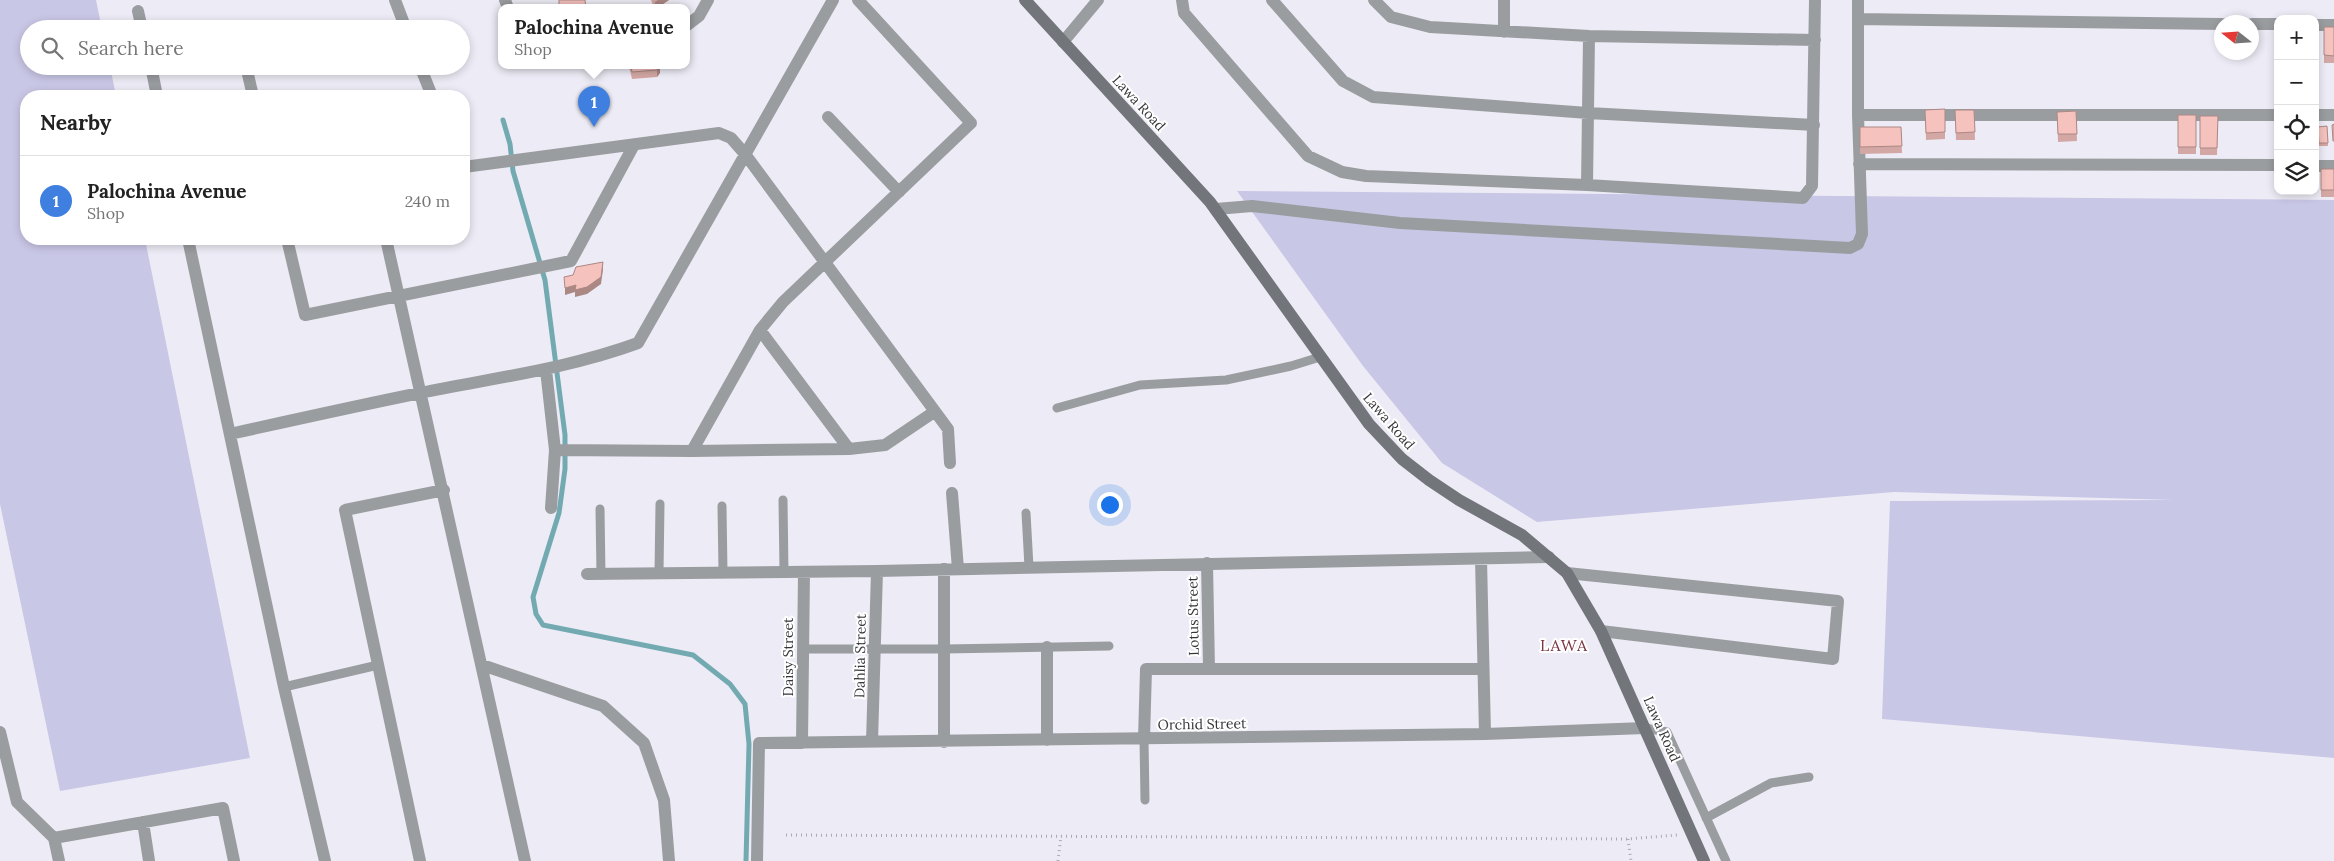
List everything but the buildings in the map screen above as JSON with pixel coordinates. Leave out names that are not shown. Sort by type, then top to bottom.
[{"type":"main road","name":"Lawa Road","points":[[1027,0],[1216,209],[1369,424],[1402,458],[1459,500],[1522,535],[1566,573],[1601,631],[1704,861]]},
{"type":"street","points":[[395,0],[403,20]]},
{"type":"street","points":[[690,23],[699,16],[708,0]]},
{"type":"street","points":[[230,434],[420,393],[546,370],[598,358],[638,343],[832,0]]},
{"type":"street","points":[[692,451],[760,330],[783,302],[971,124],[858,0]]},
{"type":"street","points":[[1063,42],[1098,0]]},
{"type":"street","points":[[1182,0],[1184,13],[1308,156],[1342,172],[1366,176],[1587,185],[1803,198],[1812,186],[1815,0]]},
{"type":"street","points":[[1272,0],[1343,81],[1373,97],[1588,113],[1814,125]]},
{"type":"street","points":[[1374,0],[1391,17],[1430,27],[1589,36],[1815,40]]},
{"type":"street","points":[[1504,0],[1504,32]]},
{"type":"street","points":[[1216,209],[1252,206],[1400,223],[1850,248],[1858,244],[1862,234],[1858,115],[1858,0]]},
{"type":"street","points":[[138,11],[140,20]]},
{"type":"street","points":[[1858,19],[2214,24]]},
{"type":"street","points":[[2259,24],[2274,24]]},
{"type":"street","points":[[2319,25],[2334,25]]},
{"type":"street","points":[[1587,185],[1589,36]]},
{"type":"street","points":[[153,75],[156,90]]},
{"type":"street","points":[[248,75],[252,90]]},
{"type":"street","points":[[424,75],[430,90]]},
{"type":"street","points":[[1858,115],[2274,115]]},
{"type":"street","points":[[2319,115],[2334,115]]},
{"type":"street","points":[[828,117],[899,192]]},
{"type":"street","points":[[470,166],[718,133],[731,138],[827,262],[948,430],[950,463]]},
{"type":"street","points":[[288,245],[304,316],[570,261],[634,144]]},
{"type":"street","points":[[1859,164],[2274,166]]},
{"type":"street","points":[[2319,166],[2334,166]]},
{"type":"street","points":[[189,245],[284,687],[325,861]]},
{"type":"street","points":[[387,245],[420,393],[444,490],[525,861]]},
{"type":"street","points":[[760,330],[849,449]]},
{"type":"street","points":[[546,370],[555,450],[551,508]]},
{"type":"street","points":[[555,450],[849,449],[885,445],[934,412]]},
{"type":"street","points":[[420,861],[344,510],[444,490]]},
{"type":"street","points":[[952,493],[958,569]]},
{"type":"street","points":[[588,574],[944,570],[1549,557]]},
{"type":"street","points":[[1481,559],[1484,734]]},
{"type":"street","name":"Lotus Street","points":[[1207,563],[1209,669]]},
{"type":"street","points":[[944,570],[944,742]]},
{"type":"street","name":"Dahlia Street","points":[[872,742],[877,571]]},
{"type":"street","name":"Daisy Street","points":[[802,743],[804,572]]},
{"type":"street","points":[[1566,573],[1838,601],[1834,659],[1601,631]]},
{"type":"street","points":[[1047,647],[1047,740]]},
{"type":"street","points":[[482,665],[603,706],[644,743],[664,800],[669,861]]},
{"type":"street","points":[[1144,739],[1146,669],[1482,669]]},
{"type":"street","name":"Orchid Street","points":[[757,861],[759,743],[1484,734],[1645,728]]},
{"type":"street","points":[[0,732],[2,752],[17,802],[54,838],[58,861]]},
{"type":"street","points":[[54,838],[223,808],[234,861]]},
{"type":"street","points":[[143,822],[149,861]]},
{"type":"lane","points":[[1056,408],[1140,385],[1226,380],[1291,366],[1320,357]]},
{"type":"lane","points":[[782,500],[784,572]]},
{"type":"lane","points":[[660,504],[660,572]]},
{"type":"lane","points":[[722,506],[723,572]]},
{"type":"lane","points":[[600,509],[601,574]]},
{"type":"lane","points":[[1026,513],[1029,567]]},
{"type":"lane","points":[[803,648],[944,649],[1109,646]]},
{"type":"lane","points":[[284,687],[378,665]]},
{"type":"lane","points":[[1645,728],[1667,732],[1726,861]]},
{"type":"lane","points":[[1144,739],[1145,800]]},
{"type":"lane","points":[[1706,818],[1771,784],[1810,777]]},
{"type":"path","points":[[786,835],[1628,839],[1693,834]]},
{"type":"path","points":[[1058,861],[1061,836]]},
{"type":"path","points":[[1628,839],[1631,861]]},
{"type":"shaded area","points":[[0,0],[96,0],[100,20],[20,20],[20,75],[112,75],[115,90],[20,90],[20,245],[146,245],[250,758],[60,791],[0,504]]},
{"type":"shaded area","points":[[1237,191],[2334,200],[2334,758],[1882,719],[1890,501],[2174,500],[1894,492],[1537,522],[1442,463],[1363,366]]},
{"type":"waterway","points":[[503,120],[510,144],[513,171],[545,280],[565,435],[565,469],[559,513],[533,597],[536,614],[543,625],[693,655],[730,684],[745,704],[749,744],[746,861]]},
{"type":"place","name":"Palochina Avenue","points":[[594,127]]},
{"type":"district","name":"LAWA","points":[[1564,645]]}]
